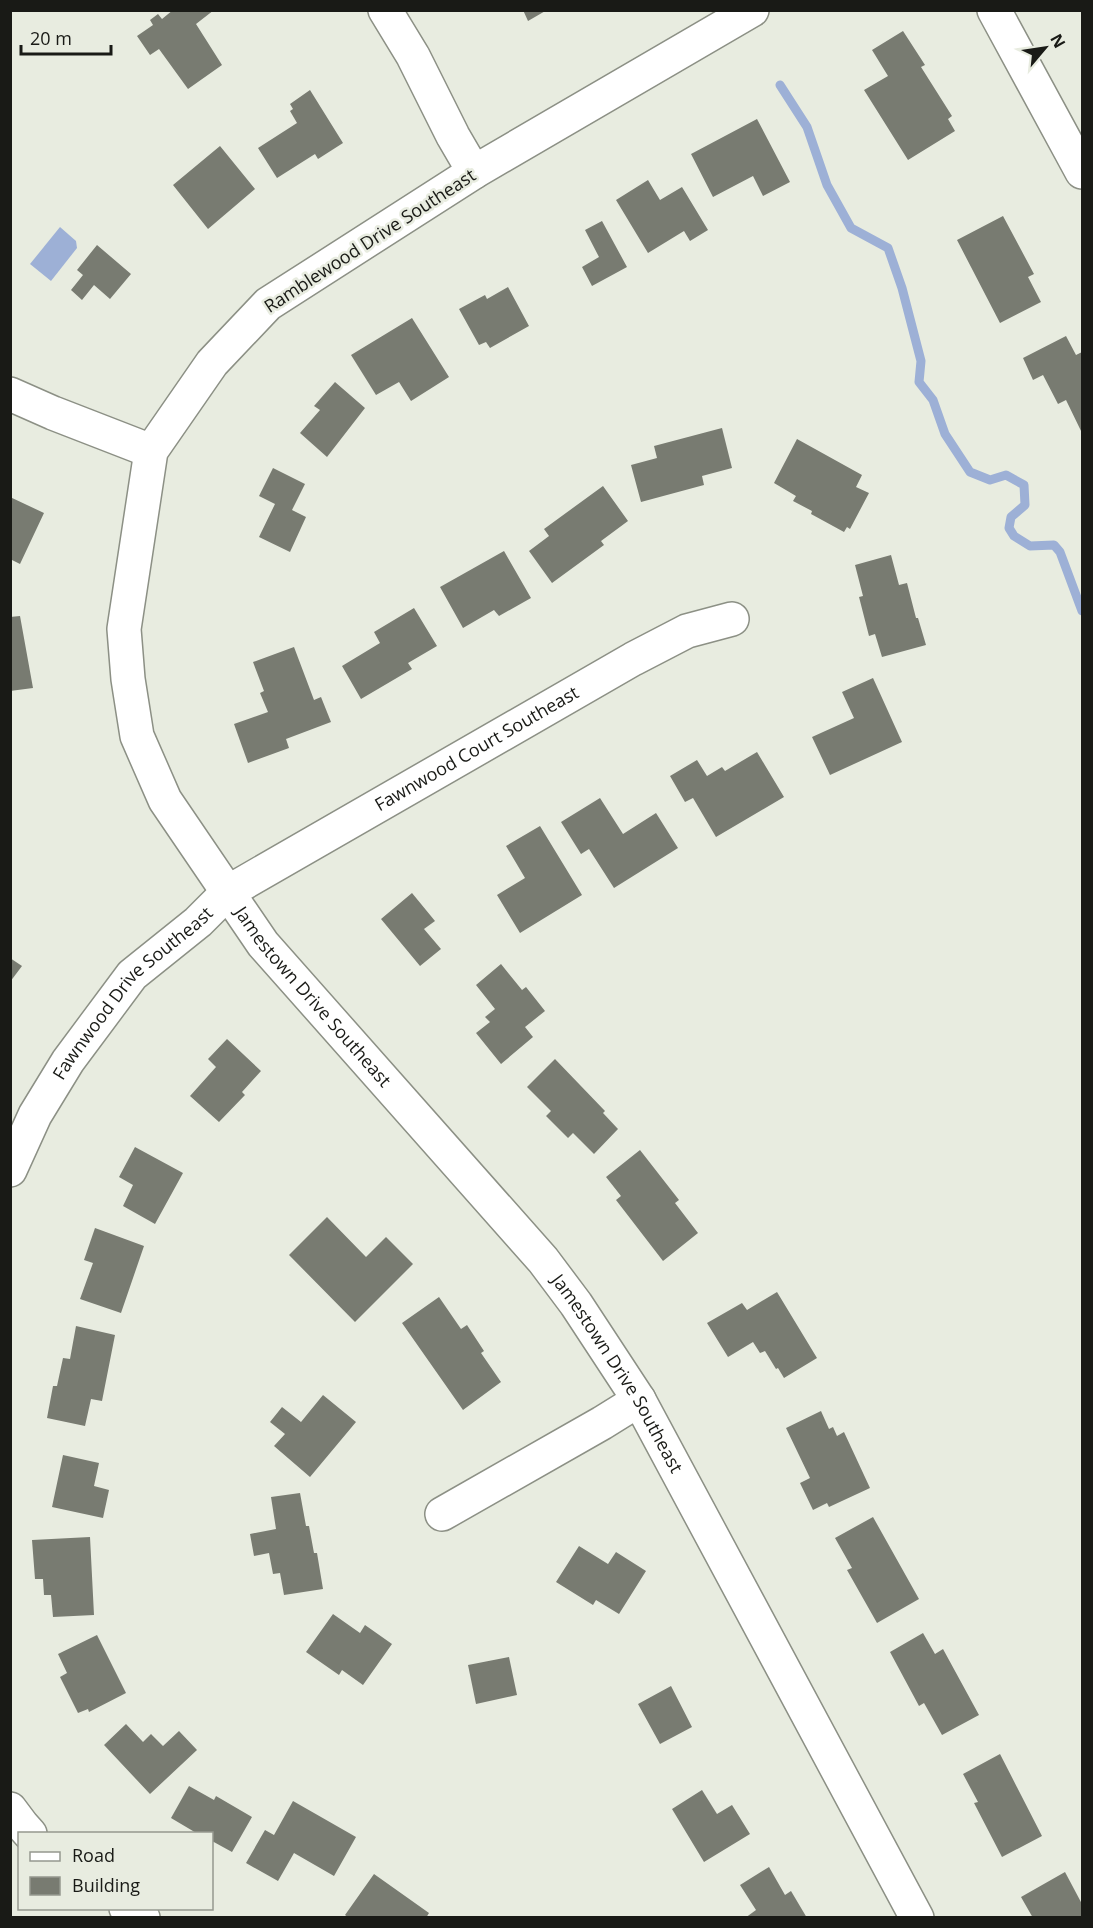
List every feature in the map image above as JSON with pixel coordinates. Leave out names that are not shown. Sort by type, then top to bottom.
[{"type":"street","points":[[385,10],[413,57],[474,172]]},
{"type":"street","name":"Ramblewood Drive Southeast","points":[[130,695],[124,629],[151,451],[212,363],[268,304],[474,172],[752,10]]},
{"type":"street","points":[[994,10],[1083,172]]},
{"type":"street","points":[[10,394],[151,451]]},
{"type":"street","name":"Fawnwood Court Southeast","points":[[228,892],[633,658],[687,631],[732,618]]},
{"type":"street","name":"Fawnwood Drive Southeast","points":[[10,1170],[35,1115],[68,1061],[132,975],[198,922],[228,892],[165,800],[137,736],[130,695]]},
{"type":"street","name":"Jamestown Drive Southeast","points":[[228,892],[263,944],[543,1260],[576,1304],[639,1401],[917,1917]]},
{"type":"street","points":[[442,1514],[639,1401]]},
{"type":"street","points":[[10,1809],[29,1832]]},
{"type":"water","points":[[60,227],[76,241],[77,248],[51,281],[30,264]]},
{"type":"building","points":[[173,10],[214,10],[196,24],[222,65],[188,89],[159,49],[150,55],[137,36],[153,25],[150,20],[158,14],[162,19]]},
{"type":"building","points":[[523,10],[547,10],[528,21]]},
{"type":"building","points":[[903,31],[925,65],[921,67],[952,116],[948,119],[955,131],[908,160],[864,90],[888,76],[872,50]]},
{"type":"building","points":[[310,90],[343,143],[318,159],[315,154],[277,178],[258,148],[297,123],[290,111],[293,109],[290,104]]},
{"type":"building","points":[[757,119],[790,182],[763,196],[753,176],[713,197],[691,154]]},
{"type":"building","points":[[220,146],[255,189],[208,229],[173,185]]},
{"type":"building","points":[[648,180],[660,200],[682,187],[708,230],[690,241],[684,231],[648,253],[616,200]]},
{"type":"building","points":[[1003,216],[1034,274],[1028,277],[1041,302],[1000,323],[957,240]]},
{"type":"building","points":[[602,221],[627,267],[592,286],[582,267],[599,257],[585,230]]},
{"type":"building","points":[[97,245],[131,274],[110,299],[94,285],[82,300],[71,290],[83,275],[77,270]]},
{"type":"building","points":[[508,287],[529,326],[490,348],[486,342],[479,345],[459,309],[485,295],[487,299]]},
{"type":"building","points":[[412,318],[449,377],[411,401],[399,382],[376,395],[351,355]]},
{"type":"building","points":[[1066,336],[1076,355],[1082,352],[1082,433],[1066,400],[1058,404],[1043,375],[1033,380],[1023,358]]},
{"type":"building","points":[[335,382],[365,408],[327,457],[300,433],[320,410],[314,406]]},
{"type":"building","points":[[722,428],[732,468],[702,476],[704,485],[641,502],[631,465],[657,458],[654,446]]},
{"type":"building","points":[[797,439],[862,475],[856,487],[869,493],[850,529],[847,527],[844,532],[811,514],[812,511],[793,501],[796,496],[774,483]]},
{"type":"building","points":[[273,468],[305,484],[292,510],[306,517],[290,552],[259,537],[275,504],[259,496]]},
{"type":"building","points":[[603,486],[628,521],[601,541],[604,545],[552,583],[529,551],[549,536],[544,529]]},
{"type":"building","points":[[10,497],[44,513],[20,564],[10,559]]},
{"type":"building","points":[[504,551],[531,598],[499,616],[494,610],[463,628],[440,587]]},
{"type":"building","points":[[891,555],[899,585],[907,583],[926,645],[882,657],[875,634],[869,636],[859,597],[863,596],[855,565]]},
{"type":"building","points":[[414,608],[437,646],[408,663],[412,669],[361,699],[342,666],[380,643],[374,632]]},
{"type":"building","points":[[20,616],[33,688],[10,691],[10,617]]},
{"type":"building","points":[[294,647],[314,700],[321,697],[331,722],[286,739],[289,748],[248,763],[234,724],[268,712],[260,693],[264,691],[253,662]]},
{"type":"building","points":[[873,678],[902,742],[830,775],[812,737],[854,718],[842,692]]},
{"type":"building","points":[[757,752],[784,797],[716,837],[693,798],[685,802],[670,776],[697,760],[707,776],[722,767],[725,771]]},
{"type":"building","points":[[600,798],[623,834],[656,813],[678,848],[614,888],[589,849],[581,854],[561,822]]},
{"type":"building","points":[[540,826],[582,895],[520,933],[497,895],[525,878],[506,846]]},
{"type":"building","points":[[412,893],[435,921],[424,929],[441,949],[420,966],[381,919]]},
{"type":"building","points":[[10,958],[22,966],[10,982]]},
{"type":"building","points":[[501,964],[522,990],[526,987],[545,1011],[525,1027],[533,1037],[501,1064],[476,1033],[490,1022],[485,1017],[495,1009],[476,985]]},
{"type":"building","points":[[227,1039],[261,1071],[242,1092],[245,1095],[219,1122],[190,1096],[216,1067],[208,1059]]},
{"type":"building","points":[[555,1059],[605,1111],[603,1113],[618,1129],[594,1154],[573,1133],[568,1138],[546,1116],[551,1111],[527,1087]]},
{"type":"building","points":[[135,1147],[183,1173],[155,1224],[123,1206],[133,1185],[119,1177]]},
{"type":"building","points":[[640,1150],[679,1200],[675,1203],[698,1233],[663,1261],[616,1200],[621,1196],[606,1177]]},
{"type":"building","points":[[327,1217],[366,1257],[386,1237],[413,1264],[355,1322],[289,1255]]},
{"type":"building","points":[[95,1228],[144,1246],[121,1313],[80,1299],[93,1263],[84,1260]]},
{"type":"building","points":[[777,1292],[817,1358],[784,1378],[765,1351],[760,1353],[753,1342],[728,1357],[707,1323],[742,1303],[747,1310]]},
{"type":"building","points":[[439,1297],[461,1329],[467,1325],[484,1351],[481,1353],[501,1382],[463,1410],[402,1323]]},
{"type":"building","points":[[76,1326],[115,1335],[102,1401],[91,1399],[85,1426],[47,1418],[53,1386],[57,1386],[63,1358],[70,1359]]},
{"type":"building","points":[[323,1395],[356,1422],[310,1477],[274,1446],[285,1434],[270,1422],[282,1407],[301,1422]]},
{"type":"building","points":[[821,1411],[829,1429],[833,1427],[837,1436],[844,1432],[870,1488],[829,1507],[827,1503],[813,1510],[800,1483],[810,1478],[786,1428]]},
{"type":"building","points":[[63,1455],[99,1463],[94,1486],[109,1490],[103,1518],[52,1507]]},
{"type":"building","points":[[300,1493],[306,1526],[309,1526],[314,1553],[317,1553],[323,1589],[284,1595],[280,1573],[273,1574],[269,1553],[254,1556],[250,1534],[276,1529],[271,1497]]},
{"type":"building","points":[[873,1517],[919,1599],[877,1623],[847,1570],[852,1568],[835,1538]]},
{"type":"building","points":[[90,1537],[94,1615],[53,1617],[51,1595],[44,1595],[43,1579],[35,1579],[32,1540]]},
{"type":"building","points":[[579,1546],[608,1564],[616,1552],[646,1571],[619,1614],[596,1600],[593,1605],[556,1582]]},
{"type":"building","points":[[333,1614],[360,1633],[365,1625],[392,1644],[363,1685],[342,1670],[339,1675],[306,1652]]},
{"type":"building","points":[[923,1633],[935,1654],[943,1649],[979,1715],[942,1735],[924,1703],[919,1706],[890,1652]]},
{"type":"building","points":[[97,1635],[126,1693],[89,1712],[88,1709],[78,1713],[60,1677],[67,1673],[58,1654]]},
{"type":"building","points":[[509,1657],[517,1695],[476,1704],[468,1665]]},
{"type":"building","points":[[671,1686],[692,1727],[660,1744],[638,1704]]},
{"type":"building","points":[[126,1724],[143,1742],[151,1734],[163,1746],[179,1731],[197,1750],[150,1794],[104,1745]]},
{"type":"building","points":[[1000,1754],[1042,1836],[1002,1857],[974,1803],[978,1802],[963,1774]]},
{"type":"building","points":[[189,1786],[214,1800],[216,1796],[252,1817],[232,1852],[213,1842],[213,1832],[195,1832],[171,1818]]},
{"type":"building","points":[[702,1790],[717,1814],[732,1805],[750,1834],[704,1862],[672,1809]]},
{"type":"building","points":[[293,1801],[356,1837],[334,1876],[294,1853],[278,1881],[246,1863],[265,1830],[274,1835]]},
{"type":"building","points":[[769,1867],[785,1895],[791,1891],[807,1918],[745,1918],[756,1910],[740,1885]]},
{"type":"building","points":[[1065,1872],[1082,1904],[1082,1918],[1033,1918],[1021,1897]]},
{"type":"building","points":[[374,1874],[429,1913],[426,1918],[349,1918],[345,1915]]},
{"type":"waterway","points":[[780,85],[807,127],[827,185],[851,228],[888,248],[902,288],[921,361],[919,382],[933,400],[945,434],[970,472],[990,480],[1006,475],[1024,485],[1025,505],[1011,517],[1009,528],[1014,536],[1030,546],[1054,545],[1060,552],[1082,611]]}]
